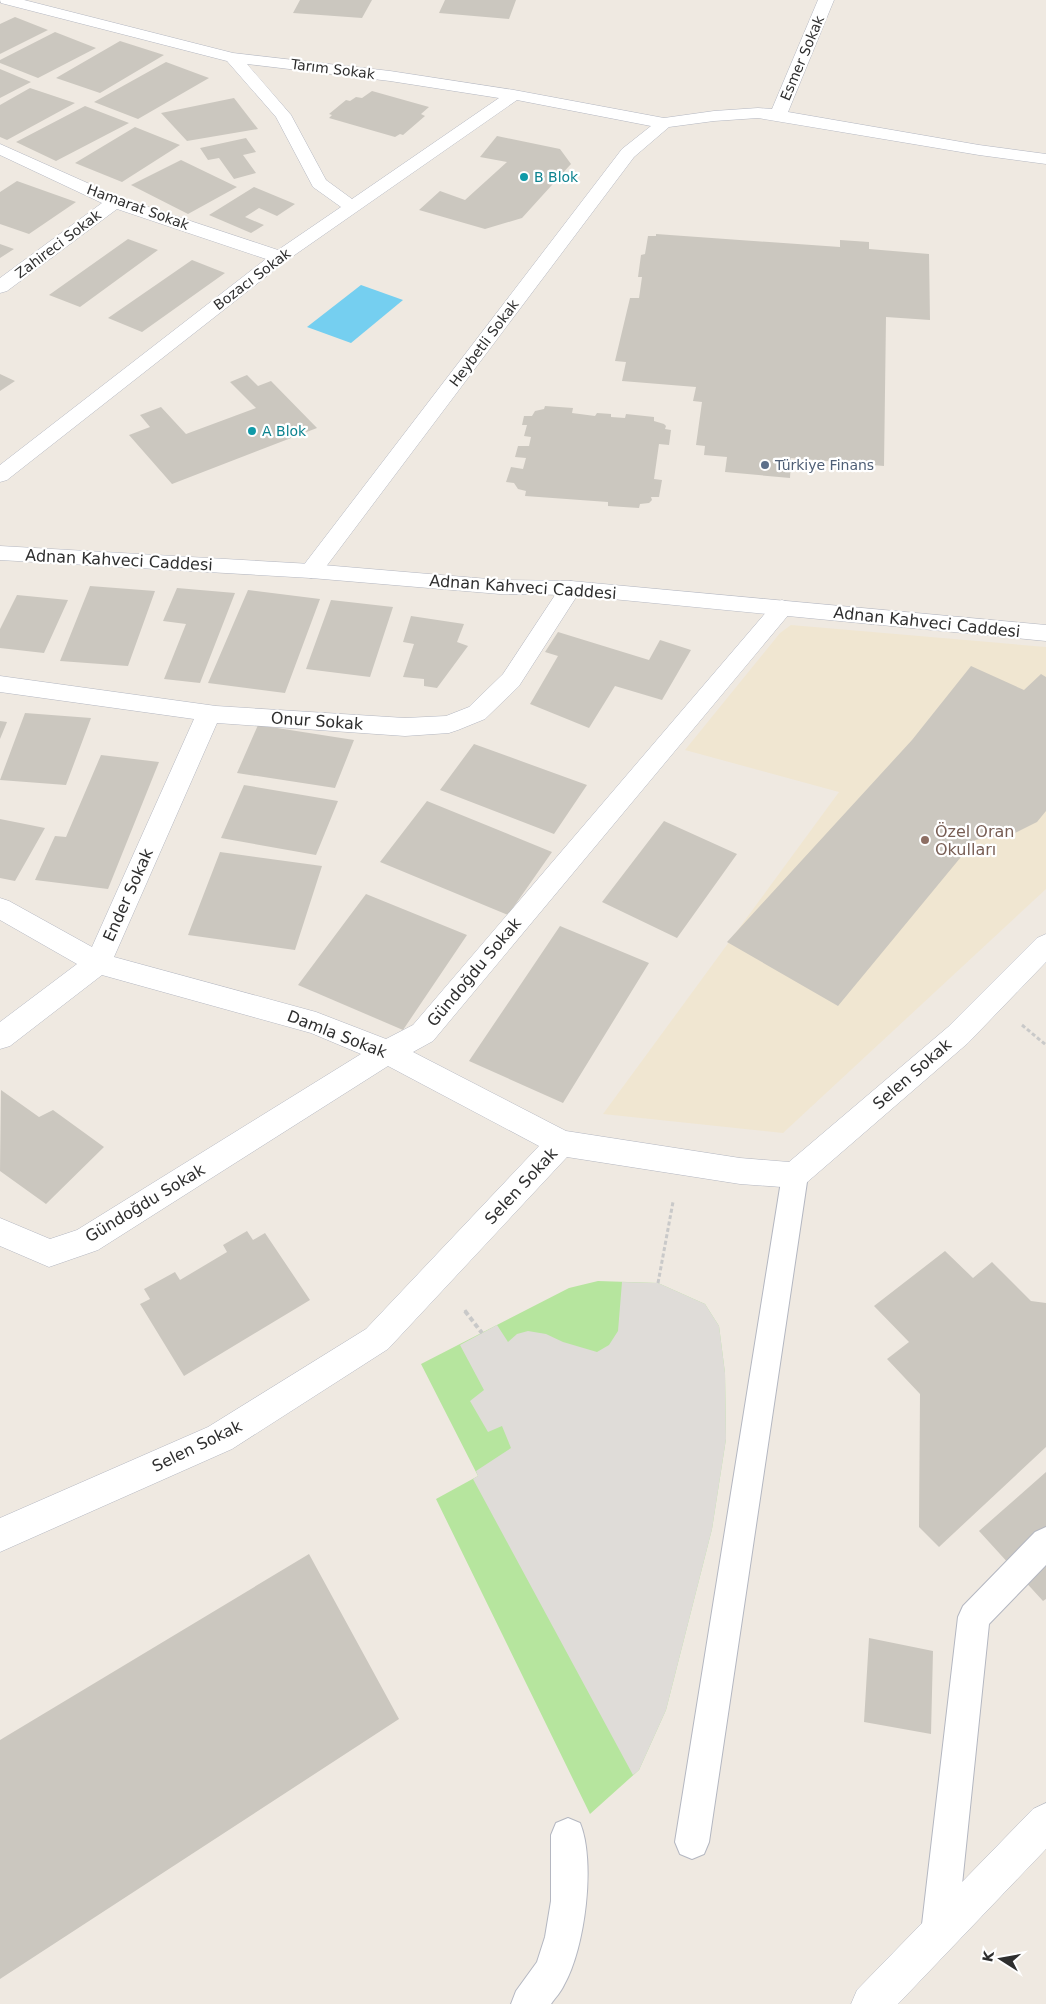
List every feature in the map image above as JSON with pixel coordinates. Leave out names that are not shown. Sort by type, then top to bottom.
[{"type":"street","name":"Esmer Sokak","points":[[778,115],[826,0]]},
{"type":"street","points":[[0,11],[12,1]]},
{"type":"street","name":"Tarım Sokak","points":[[12,1],[233,58],[390,76],[514,95],[664,123]]},
{"type":"street","points":[[233,58],[283,115],[319,183],[352,207]]},
{"type":"street","name":"Bozacı Sokak","points":[[0,474],[280,257],[514,95]]},
{"type":"street","points":[[664,123],[714,116],[778,115],[978,150],[1046,159]]},
{"type":"street","name":"Heybetli Sokak","points":[[311,571],[628,153],[664,123]]},
{"type":"street","name":"Hamarat Sokak","points":[[0,150],[115,202],[280,257]]},
{"type":"street","name":"Zahireci Sokak","points":[[0,287],[115,202]]},
{"type":"street","name":"Adnan Kahveci Caddesi","points":[[2,556],[311,571],[500,587],[570,588],[1046,633]]},
{"type":"street","name":"Onur Sokak","points":[[0,684],[208,713],[404,727],[448,724],[476,713],[511,680],[570,588]]},
{"type":"street","name":"Gündoğdu Sokak","points":[[0,1232],[49,1253],[87,1240],[388,1052],[423,1033],[782,608]]},
{"type":"street","name":"Ender Sokak","points":[[0,1038],[98,963],[208,713]]},
{"type":"street","name":"Damla Sokak","points":[[0,908],[98,963],[316,1023],[388,1052],[561,1143]]},
{"type":"street","name":"Selen Sokak","points":[[0,1535],[220,1438],[377,1339],[561,1143],[740,1171],[795,1175],[958,1035],[1046,945]]},
{"type":"street","points":[[871,2004],[1046,1822]]},
{"type":"lane","points":[[692,1842],[795,1175]]},
{"type":"lane","points":[[939,1933],[974,1617],[1046,1542]]},
{"type":"lane","points":[[529,2004],[552,1972],[563,1937],[570,1884],[568,1835]]},
{"type":"path","points":[[658,1283],[680,1161]]},
{"type":"shaded area","name":"Özel Oran Okulları","points":[[791,625],[1046,647],[1046,889],[783,1133],[603,1114],[839,792],[685,750],[780,633]]},
{"type":"shaded area","points":[[622,1282],[658,1283],[705,1304],[719,1326],[725,1373],[726,1439],[712,1529],[666,1710],[639,1770],[633,1775],[473,1479],[478,1476],[476,1471],[511,1448],[502,1426],[488,1432],[470,1401],[484,1390],[460,1345],[497,1325],[508,1342],[517,1334],[528,1331],[546,1334],[563,1342],[597,1352],[609,1345],[618,1331]]},
{"type":"green space","points":[[598,1281],[658,1283],[705,1304],[719,1326],[725,1373],[726,1439],[712,1529],[666,1710],[639,1770],[590,1814],[436,1499],[478,1476],[421,1364],[569,1288]]},
{"type":"water","points":[[361,285],[403,300],[351,343],[307,327]]},
{"type":"building","points":[[300,0],[372,0],[362,18],[293,13]]},
{"type":"building","points":[[445,0],[516,0],[509,19],[439,13]]},
{"type":"building","points":[[15,17],[48,30],[0,54],[0,24]]},
{"type":"building","points":[[55,32],[96,48],[38,78],[0,63],[0,60]]},
{"type":"building","points":[[120,41],[164,55],[100,93],[56,78]]},
{"type":"building","points":[[166,62],[209,78],[138,119],[94,102]]},
{"type":"building","points":[[0,69],[31,82],[0,98]]},
{"type":"building","points":[[30,88],[75,103],[7,140],[0,137],[0,105]]},
{"type":"building","points":[[372,91],[429,107],[421,114],[425,116],[403,135],[400,134],[395,137],[329,118],[332,115],[329,114],[346,100],[350,101],[356,97],[362,98]]},
{"type":"building","points":[[234,98],[258,129],[187,141],[161,113]]},
{"type":"building","points":[[85,106],[129,123],[56,161],[16,142]]},
{"type":"building","points":[[135,127],[180,145],[122,182],[75,163]]},
{"type":"building","name":"B Blok","points":[[497,136],[560,149],[571,164],[522,218],[485,229],[419,210],[440,191],[465,200],[507,162],[480,157]]},
{"type":"building","points":[[246,138],[256,152],[243,155],[256,173],[234,179],[219,158],[208,160],[200,148]]},
{"type":"building","points":[[181,160],[237,187],[188,214],[131,185]]},
{"type":"building","points":[[17,181],[76,202],[29,234],[0,224],[0,192]]},
{"type":"building","points":[[254,187],[295,204],[277,216],[259,208],[245,217],[264,225],[251,233],[209,215]]},
{"type":"building","points":[[656,234],[840,247],[840,240],[869,242],[869,249],[929,254],[930,320],[886,317],[884,466],[791,458],[790,478],[725,472],[727,457],[704,455],[705,446],[696,445],[702,402],[693,401],[696,387],[622,381],[626,362],[615,361],[630,298],[639,298],[642,277],[638,277],[641,255],[645,254],[648,236],[656,236]]},
{"type":"building","points":[[128,239],[158,250],[80,307],[49,295]]},
{"type":"building","points":[[0,244],[14,249],[0,258]]},
{"type":"building","points":[[192,260],[225,273],[142,332],[108,318]]},
{"type":"building","points":[[0,374],[15,381],[0,391]]},
{"type":"building","name":"A Blok","points":[[247,375],[258,386],[271,381],[317,428],[172,484],[129,435],[150,427],[140,415],[161,407],[186,434],[256,408],[230,382]]},
{"type":"building","points":[[545,406],[573,408],[572,413],[595,416],[597,413],[625,418],[626,414],[654,417],[654,421],[664,424],[666,426],[665,429],[671,430],[669,445],[659,444],[654,479],[662,480],[659,497],[651,497],[652,500],[649,503],[640,504],[639,508],[608,506],[608,502],[525,496],[526,491],[518,489],[514,483],[506,482],[511,467],[523,469],[526,458],[515,457],[518,446],[529,446],[531,437],[524,436],[527,425],[522,425],[524,416],[532,416],[535,411],[544,409]]},
{"type":"building","points":[[90,586],[155,591],[128,666],[60,661]]},
{"type":"building","points":[[177,588],[235,593],[200,683],[164,679],[186,624],[163,621]]},
{"type":"building","points":[[248,590],[320,599],[285,693],[208,683]]},
{"type":"building","points":[[17,595],[68,600],[44,653],[0,648],[0,629]]},
{"type":"building","points":[[331,600],[393,607],[370,677],[306,669]]},
{"type":"building","points":[[411,616],[464,624],[457,642],[468,646],[437,688],[424,686],[424,679],[403,677],[414,644],[403,642]]},
{"type":"building","points":[[558,632],[649,660],[660,640],[691,650],[662,700],[615,686],[589,728],[530,704],[558,656],[545,652]]},
{"type":"building","points":[[971,666],[1024,690],[1041,674],[1046,677],[1046,811],[1037,822],[1015,833],[975,840],[838,1006],[727,942],[912,740]]},
{"type":"building","points":[[25,713],[91,718],[66,785],[0,780]]},
{"type":"building","points":[[0,721],[7,722],[0,739]]},
{"type":"building","points":[[258,725],[354,740],[335,788],[237,773]]},
{"type":"building","points":[[474,744],[587,785],[554,834],[440,790]]},
{"type":"building","points":[[101,755],[159,762],[108,889],[35,880],[55,836],[66,837]]},
{"type":"building","points":[[244,785],[338,801],[316,855],[221,838]]},
{"type":"building","points":[[427,801],[552,852],[508,915],[380,862]]},
{"type":"building","points":[[0,819],[45,828],[15,881],[0,878]]},
{"type":"building","points":[[664,821],[737,854],[677,938],[602,902]]},
{"type":"building","points":[[220,852],[322,866],[295,950],[188,935]]},
{"type":"building","points":[[366,894],[467,935],[403,1030],[298,985]]},
{"type":"building","points":[[560,926],[649,963],[563,1103],[469,1061]]},
{"type":"building","points":[[1,1090],[39,1117],[53,1110],[104,1147],[46,1204],[0,1171]]},
{"type":"building","points":[[247,1231],[253,1240],[265,1233],[310,1300],[184,1376],[140,1304],[150,1299],[144,1289],[175,1272],[180,1280],[227,1252],[223,1245]]},
{"type":"building","points":[[945,1251],[973,1278],[992,1262],[1031,1301],[1046,1303],[1046,1447],[939,1547],[919,1527],[920,1394],[887,1359],[909,1342],[874,1306]]},
{"type":"building","points":[[1046,1472],[1046,1599],[1043,1601],[979,1531]]},
{"type":"building","points":[[309,1554],[399,1719],[0,1979],[0,1740]]},
{"type":"building","points":[[869,1638],[933,1651],[931,1734],[864,1722]]},
{"type":"place","name":"B Blok","points":[[524,177]]},
{"type":"place","name":"A Blok","points":[[252,431]]},
{"type":"place","name":"Türkiye Finans","points":[[765,465]]},
{"type":"place","name":"Özel Oran Okulları","points":[[925,840]]}]
